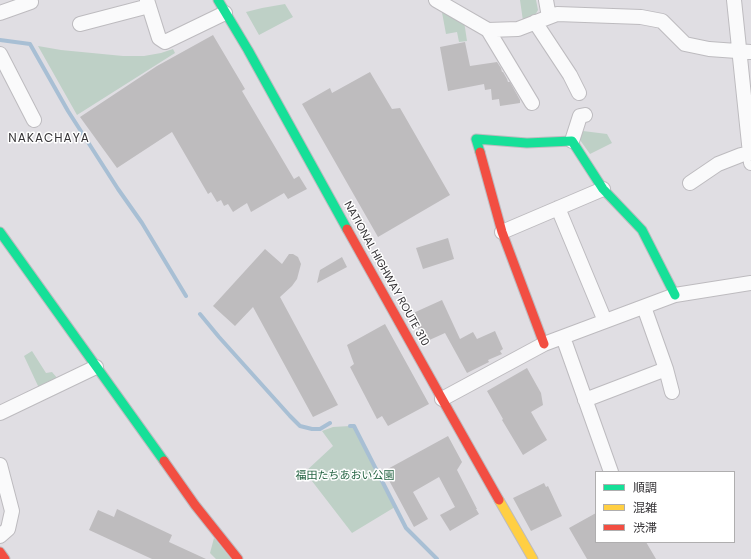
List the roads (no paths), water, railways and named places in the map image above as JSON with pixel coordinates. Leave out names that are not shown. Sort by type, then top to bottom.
[{"type":"main road","name":"NATIONAL HIGHWAY ROUTE 310","points":[[218,0],[256,64],[442,399],[533,559]]},
{"type":"main road","points":[[544,344],[502,232],[476,139],[527,143],[572,141],[603,189],[642,230],[676,295]]},
{"type":"main road","points":[[0,232],[195,504],[238,559]]},
{"type":"main road","points":[[0,552],[5,559]]},
{"type":"street","points":[[436,0],[488,30],[532,103]]},
{"type":"street","points":[[546,0],[549,17]]},
{"type":"street","points":[[690,183],[718,164],[741,155],[750,158],[745,52],[734,0]]},
{"type":"street","points":[[0,13],[31,2]]},
{"type":"street","points":[[80,24],[148,3],[159,38],[165,42],[225,13]]},
{"type":"street","points":[[488,30],[518,29],[557,14],[641,18],[662,21],[685,44],[709,49],[745,52]]},
{"type":"street","points":[[535,22],[570,75],[579,93]]},
{"type":"street","points":[[0,54],[34,120]]},
{"type":"street","points":[[572,141],[580,116],[585,116]]},
{"type":"street","points":[[502,232],[603,189]]},
{"type":"street","points":[[558,208],[605,322]]},
{"type":"street","points":[[442,399],[544,344],[676,295],[751,283]]},
{"type":"street","points":[[644,307],[666,369],[672,392]]},
{"type":"street","points":[[563,338],[611,471]]},
{"type":"street","points":[[0,413],[96,367]]},
{"type":"street","points":[[585,400],[666,369]]},
{"type":"street","points":[[0,465],[12,511],[8,530],[0,536]]},
{"type":"waterway","points":[[0,40],[30,44],[68,111],[118,189],[142,223],[186,296]]},
{"type":"waterway","points":[[200,314],[300,426],[320,429],[330,423]]},
{"type":"waterway","points":[[350,426],[354,426],[406,528],[437,559]]},
{"type":"district","name":"NAKACHAYA","points":[[49,139]]},
{"type":"park label","name":"福田たちあおい公園","points":[[345,476]]}]
